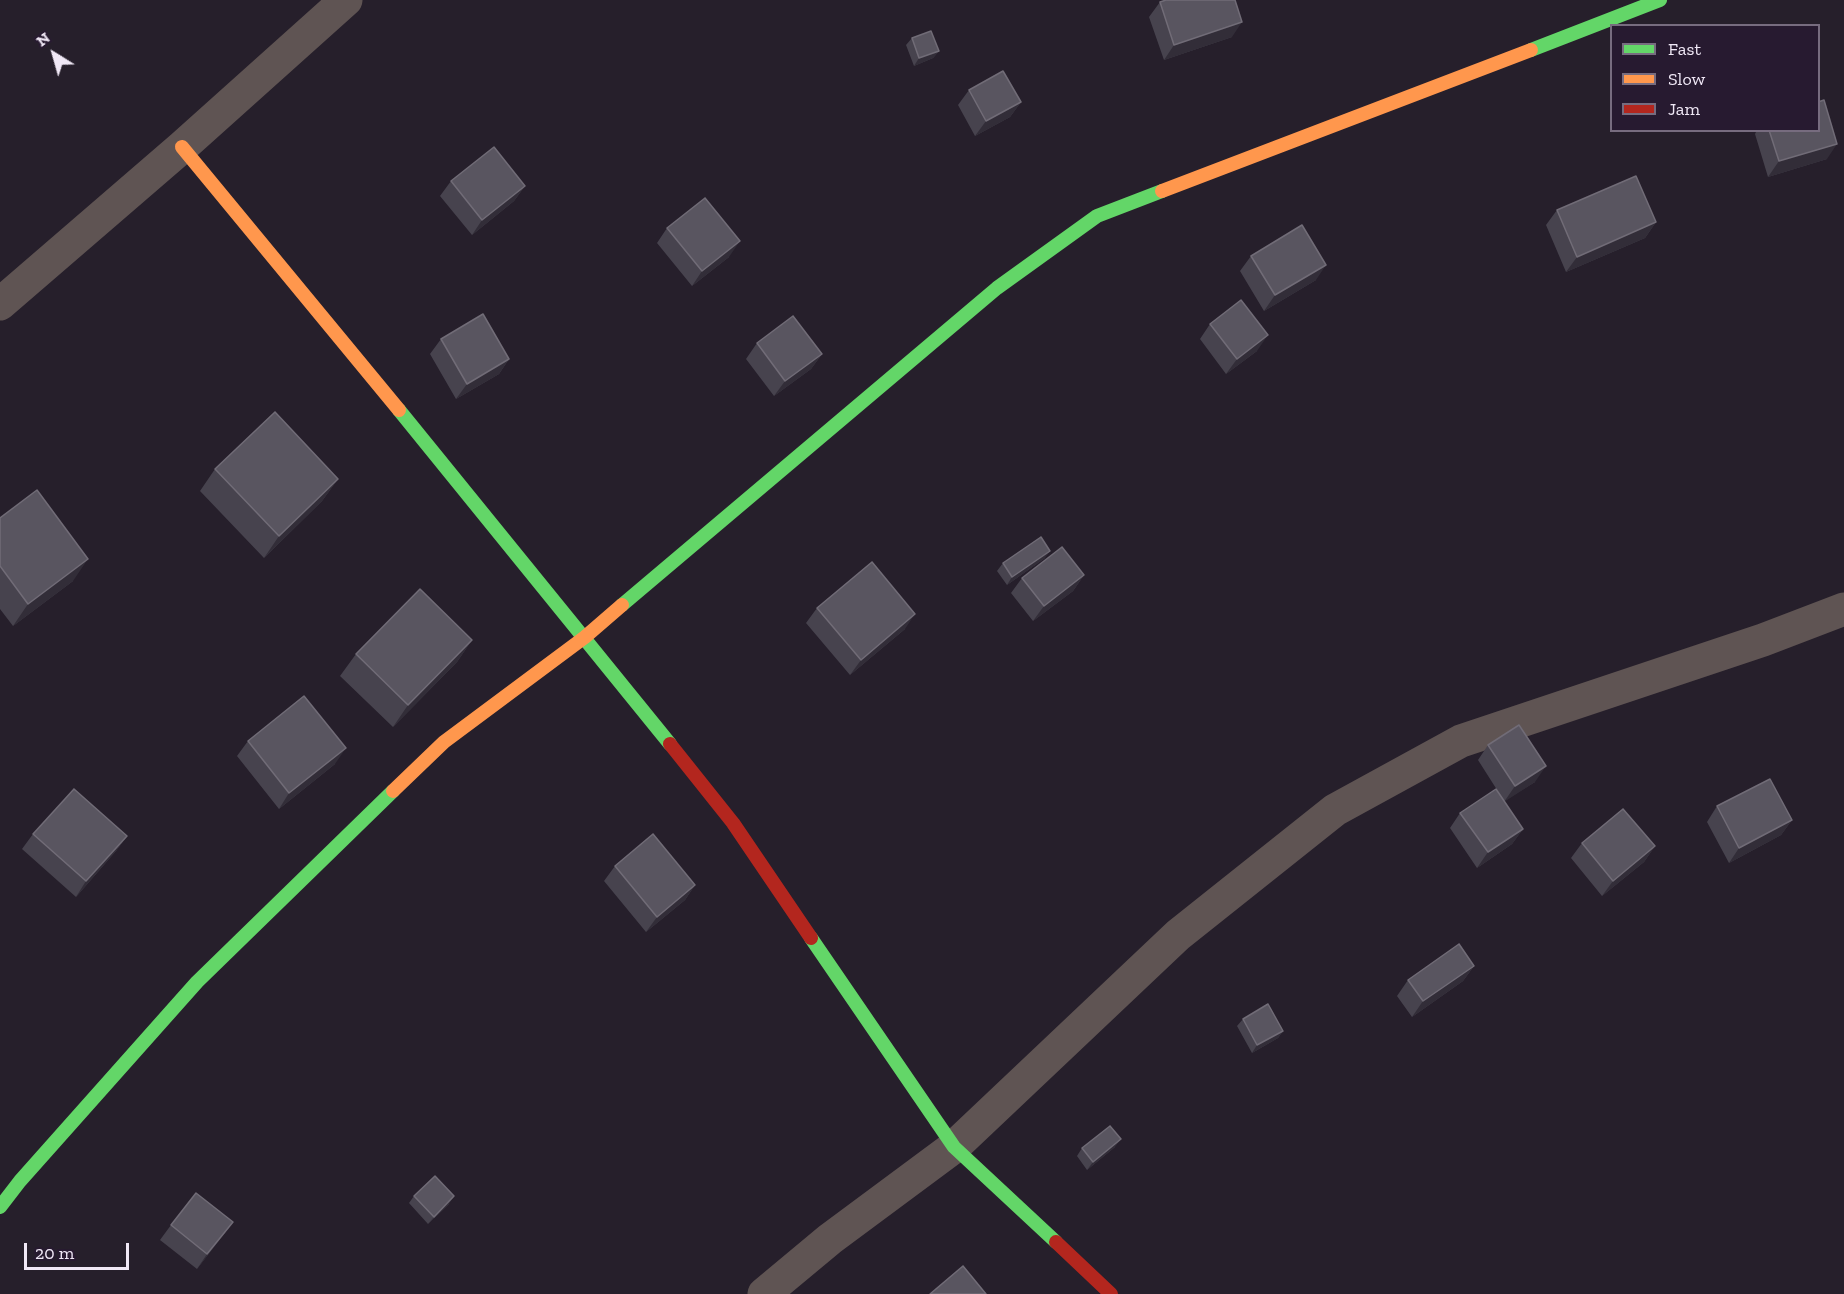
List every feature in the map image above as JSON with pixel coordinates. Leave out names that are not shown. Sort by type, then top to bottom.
[{"type":"street","points":[[0,304],[182,147],[346,0]]},
{"type":"street","points":[[0,1207],[20,1181],[197,982],[444,742],[585,637],[997,288],[1097,216],[1659,0]]},
{"type":"street","points":[[182,147],[585,637],[734,823],[954,1147],[1111,1294]]},
{"type":"street","points":[[764,1294],[830,1239],[954,1147],[1178,935],[1335,810],[1461,741],[1763,640],[1844,609]]},
{"type":"building","points":[[1166,0],[1235,0],[1242,22],[1174,45],[1160,2]]},
{"type":"building","points":[[931,31],[939,51],[919,58],[912,38]]},
{"type":"building","points":[[1003,71],[1021,102],[986,121],[969,90]]},
{"type":"building","points":[[1824,100],[1837,144],[1779,161],[1770,132],[1820,132],[1820,101]]},
{"type":"building","points":[[494,147],[525,186],[482,220],[451,181]]},
{"type":"building","points":[[1636,176],[1656,222],[1577,257],[1557,210]]},
{"type":"building","points":[[705,198],[740,241],[702,271],[667,228]]},
{"type":"building","points":[[1302,225],[1326,265],[1275,295],[1251,256]]},
{"type":"building","points":[[1241,300],[1268,335],[1237,359],[1210,324]]},
{"type":"building","points":[[483,314],[509,359],[467,384],[441,339]]},
{"type":"building","points":[[793,316],[822,354],[785,381],[757,343]]},
{"type":"building","points":[[275,412],[338,479],[279,536],[215,469]]},
{"type":"building","points":[[37,490],[88,559],[28,604],[0,566],[0,518]]},
{"type":"building","points":[[1041,537],[1050,551],[1012,577],[1003,563]]},
{"type":"building","points":[[1062,547],[1084,575],[1044,606],[1022,578]]},
{"type":"building","points":[[872,562],[915,614],[861,660],[817,608]]},
{"type":"building","points":[[420,589],[472,640],[408,705],[356,654]]},
{"type":"building","points":[[304,696],[346,748],[289,793],[248,741]]},
{"type":"building","points":[[1519,725],[1546,766],[1515,786],[1488,745]]},
{"type":"building","points":[[1770,779],[1792,820],[1739,848],[1717,806]]},
{"type":"building","points":[[74,789],[127,836],[86,881],[33,834]]},
{"type":"building","points":[[1496,789],[1523,829],[1488,852],[1460,813]]},
{"type":"building","points":[[1623,809],[1655,846],[1613,881],[1582,843]]},
{"type":"building","points":[[653,834],[695,885],[657,917],[615,866]]},
{"type":"building","points":[[1459,944],[1474,966],[1423,1001],[1408,980]]},
{"type":"building","points":[[1268,1004],[1283,1031],[1257,1045],[1243,1019]]},
{"type":"building","points":[[1110,1126],[1121,1139],[1093,1162],[1082,1148]]},
{"type":"building","points":[[435,1176],[454,1196],[434,1217],[414,1196]]},
{"type":"building","points":[[196,1193],[233,1222],[207,1254],[171,1225]]},
{"type":"building","points":[[963,1266],[986,1294],[930,1294]]},
{"type":"traffic: fast","points":[[1531,50],[1660,0]]},
{"type":"traffic: fast","points":[[622,605],[997,288],[1097,216],[1162,191]]},
{"type":"traffic: fast","points":[[399,410],[670,744]]},
{"type":"traffic: fast","points":[[0,1207],[20,1181],[197,982],[393,791]]},
{"type":"traffic: fast","points":[[811,938],[954,1147],[1056,1242]]},
{"type":"traffic: slow","points":[[1162,191],[1531,50]]},
{"type":"traffic: slow","points":[[182,147],[399,410]]},
{"type":"traffic: slow","points":[[393,791],[444,742],[585,637],[622,605]]},
{"type":"traffic: jam","points":[[670,744],[733,823],[811,938]]},
{"type":"traffic: jam","points":[[1056,1242],[1111,1294]]}]
